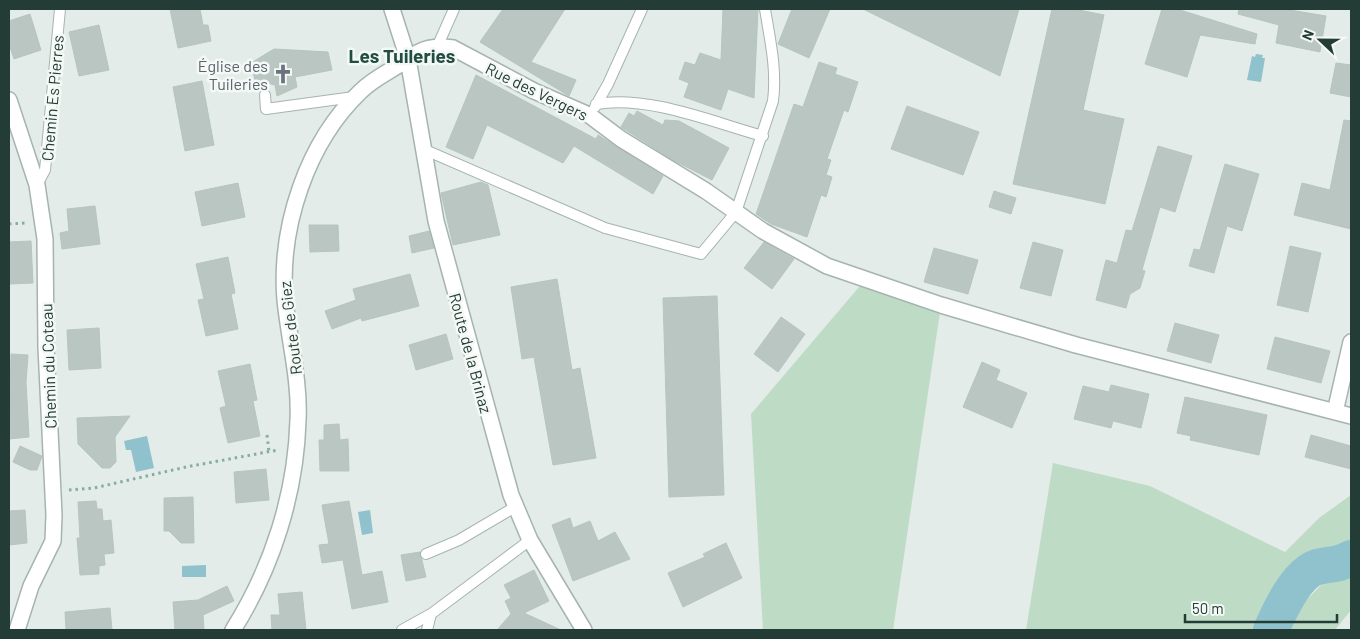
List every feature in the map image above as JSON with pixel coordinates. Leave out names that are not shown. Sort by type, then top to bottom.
[{"type":"street","name":"Route de la Brinaz","points":[[392,9],[408,59],[436,221],[445,260],[515,507],[530,540],[584,630]]},
{"type":"street","points":[[408,59],[417,52],[438,45]]},
{"type":"street","name":"Rue des Vergers","points":[[438,45],[453,48],[534,91],[593,110],[621,139],[763,231],[827,266],[901,292],[1076,345],[1351,416]]},
{"type":"street","name":"Route de Giez","points":[[233,630],[256,592],[279,531],[288,502],[297,453],[298,390],[285,301],[285,242],[296,197],[306,172],[325,138],[354,97],[380,76],[408,59]]},
{"type":"street","name":"Chemin du Coteau","points":[[9,100],[37,184],[45,239],[46,348],[53,490],[53,541],[31,586],[17,630]]},
{"type":"street","points":[[1335,412],[1351,342]]},
{"type":"lane","name":"Chemin Es Pierres","points":[[37,184],[45,170],[60,9]]},
{"type":"lane","points":[[438,45],[454,9]]},
{"type":"lane","points":[[593,110],[608,84],[642,9]]},
{"type":"lane","points":[[423,149],[604,228],[700,254],[736,212],[763,136],[773,101],[776,82],[765,9]]},
{"type":"lane","points":[[264,94],[266,109],[354,97]]},
{"type":"lane","points":[[593,110],[614,101],[641,104],[763,136]]},
{"type":"lane","points":[[426,554],[459,540],[515,507]]},
{"type":"lane","points":[[402,630],[431,614],[530,540]]},
{"type":"lane","points":[[427,630],[431,614]]},
{"type":"path","points":[[9,224],[31,222]]},
{"type":"path","points":[[268,435],[269,452]]},
{"type":"path","points":[[53,490],[94,488],[186,467],[280,449]]},
{"type":"green space","points":[[865,280],[941,305],[893,630],[763,630],[751,414]]},
{"type":"green space","points":[[1053,463],[1150,486],[1285,552],[1319,518],[1351,495],[1351,610],[1335,630],[1280,630],[1282,625],[1329,577],[1307,556],[1296,559],[1253,630],[1026,630]]},
{"type":"water","points":[[1256,54],[1263,55],[1262,58],[1265,58],[1261,82],[1247,80],[1252,56],[1255,57]]},
{"type":"water","points":[[147,436],[154,468],[136,472],[131,450],[126,450],[124,441]]},
{"type":"water","points":[[370,510],[373,533],[362,535],[358,512]]},
{"type":"water","points":[[206,565],[206,577],[182,577],[182,566]]},
{"type":"building","points":[[170,9],[200,9],[203,25],[208,25],[211,41],[178,48]]},
{"type":"building","points":[[503,9],[565,9],[531,62],[576,80],[569,96],[480,42]]},
{"type":"building","points":[[723,9],[758,9],[754,98],[728,89],[721,110],[684,97],[689,83],[679,79],[685,62],[695,65],[700,53],[721,60]]},
{"type":"building","points":[[792,9],[830,9],[809,58],[778,44]]},
{"type":"building","points":[[863,9],[1019,9],[1000,76]]},
{"type":"building","points":[[1052,9],[1074,9],[1104,15],[1083,110],[1124,119],[1105,204],[1013,184]]},
{"type":"building","points":[[1162,9],[1177,9],[1257,34],[1255,44],[1200,35],[1187,77],[1145,64]]},
{"type":"building","points":[[1239,9],[1284,9],[1326,16],[1320,52],[1276,43],[1279,25],[1238,14]]},
{"type":"building","points":[[30,14],[41,50],[14,59],[9,44],[9,21]]},
{"type":"building","points":[[99,25],[109,70],[79,76],[69,32]]},
{"type":"building","name":"Église des Tuileries","points":[[274,49],[328,52],[332,70],[295,77],[297,87],[277,96],[275,85],[255,80],[251,63]]},
{"type":"building","points":[[819,62],[837,68],[835,74],[858,82],[848,112],[844,110],[827,159],[831,160],[826,175],[832,177],[826,197],[821,195],[807,237],[771,224],[756,214],[794,104],[803,107]]},
{"type":"building","points":[[1336,63],[1351,65],[1351,97],[1330,93]]},
{"type":"building","points":[[476,75],[596,139],[598,135],[663,176],[653,194],[574,146],[563,163],[487,125],[473,159],[446,147]]},
{"type":"building","points":[[202,81],[214,145],[185,151],[173,87]]},
{"type":"building","points":[[907,106],[979,132],[963,175],[891,149]]},
{"type":"building","points":[[637,111],[663,125],[665,120],[679,121],[729,148],[712,180],[673,160],[621,127],[629,113],[634,116]]},
{"type":"building","points":[[1344,120],[1351,121],[1351,229],[1294,215],[1302,183],[1330,190]]},
{"type":"building","points":[[1158,146],[1192,156],[1175,212],[1160,207],[1142,270],[1145,271],[1140,288],[1130,294],[1126,308],[1096,300],[1106,260],[1117,263],[1126,230],[1132,231]]},
{"type":"building","points":[[1225,164],[1259,174],[1242,231],[1227,226],[1214,273],[1189,266],[1194,249],[1200,250]]},
{"type":"building","points":[[481,182],[488,185],[500,235],[453,245],[441,193]]},
{"type":"building","points":[[238,183],[245,217],[202,226],[195,192]]},
{"type":"building","points":[[994,191],[1016,198],[1011,214],[989,207]]},
{"type":"building","points":[[95,206],[100,244],[62,249],[60,233],[69,231],[67,209]]},
{"type":"building","points":[[309,225],[338,225],[339,251],[310,252]]},
{"type":"building","points":[[429,231],[434,248],[412,253],[409,236]]},
{"type":"building","points":[[31,241],[33,283],[9,284],[9,242]]},
{"type":"building","points":[[764,242],[794,259],[772,289],[744,268]]},
{"type":"building","points":[[1033,242],[1063,250],[1051,296],[1020,288]]},
{"type":"building","points":[[1290,246],[1321,253],[1308,312],[1277,305]]},
{"type":"building","points":[[934,248],[978,260],[968,294],[924,282]]},
{"type":"building","points":[[228,257],[235,293],[231,294],[238,329],[206,336],[198,300],[204,299],[196,264]]},
{"type":"building","points":[[410,274],[419,306],[362,321],[361,318],[332,329],[325,311],[356,300],[353,289]]},
{"type":"building","points":[[557,279],[572,370],[580,368],[596,458],[553,465],[534,357],[522,359],[511,287]]},
{"type":"building","points":[[717,296],[724,495],[669,497],[663,298]]},
{"type":"building","points":[[781,317],[805,334],[778,372],[754,354]]},
{"type":"building","points":[[1175,323],[1219,335],[1211,363],[1167,351]]},
{"type":"building","points":[[99,328],[101,368],[69,370],[67,330]]},
{"type":"building","points":[[446,334],[453,359],[416,370],[409,345]]},
{"type":"building","points":[[1275,337],[1330,351],[1321,383],[1267,369]]},
{"type":"building","points":[[11,354],[28,355],[26,382],[29,437],[9,439]]},
{"type":"building","points":[[982,362],[1000,370],[996,380],[1027,393],[1012,428],[963,407]]},
{"type":"building","points":[[250,364],[257,400],[253,401],[260,436],[228,443],[220,408],[226,406],[218,371]]},
{"type":"building","points":[[1111,385],[1149,394],[1141,428],[1113,421],[1111,428],[1074,419],[1083,386],[1109,392]]},
{"type":"building","points":[[1185,397],[1267,415],[1259,455],[1190,440],[1191,436],[1177,433]]},
{"type":"building","points":[[130,416],[115,437],[116,462],[110,468],[102,468],[78,444],[77,418]]},
{"type":"building","points":[[339,424],[340,440],[348,439],[349,471],[320,471],[319,440],[324,440],[324,425]]},
{"type":"building","points":[[1311,435],[1351,446],[1351,469],[1305,457]]},
{"type":"building","points":[[20,446],[42,456],[37,470],[30,470],[13,462]]},
{"type":"building","points":[[266,469],[269,500],[236,503],[234,472]]},
{"type":"building","points":[[193,497],[194,543],[181,543],[169,531],[164,531],[164,498]]},
{"type":"building","points":[[96,501],[97,509],[102,509],[103,521],[111,520],[114,553],[104,554],[105,565],[99,566],[99,574],[80,575],[77,538],[80,538],[78,502]]},
{"type":"building","points":[[349,501],[362,575],[382,571],[388,602],[352,609],[343,560],[322,563],[319,545],[329,544],[322,505]]},
{"type":"building","points":[[25,510],[27,543],[9,545],[9,511]]},
{"type":"building","points":[[570,518],[573,528],[590,521],[598,541],[615,532],[630,559],[573,581],[552,525]]},
{"type":"building","points":[[726,543],[742,578],[683,607],[668,573],[705,557],[703,554]]},
{"type":"building","points":[[420,552],[426,577],[406,581],[401,555]]},
{"type":"building","points":[[534,570],[549,601],[524,613],[561,630],[497,630],[511,614],[505,601],[511,598],[504,585]]},
{"type":"building","points":[[227,586],[234,601],[203,615],[204,630],[175,630],[173,602],[198,600]]},
{"type":"building","points":[[302,592],[306,630],[272,630],[271,615],[280,615],[278,594]]},
{"type":"building","points":[[110,608],[112,630],[66,630],[65,612]]},
{"type":"waterway","points":[[1271,630],[1289,594],[1302,577],[1317,567],[1339,563],[1351,558]]},
{"type":"place","name":"Église des Tuileries","points":[[283,74]]},
{"type":"district","name":"Les Tuileries","points":[[402,55]]}]
